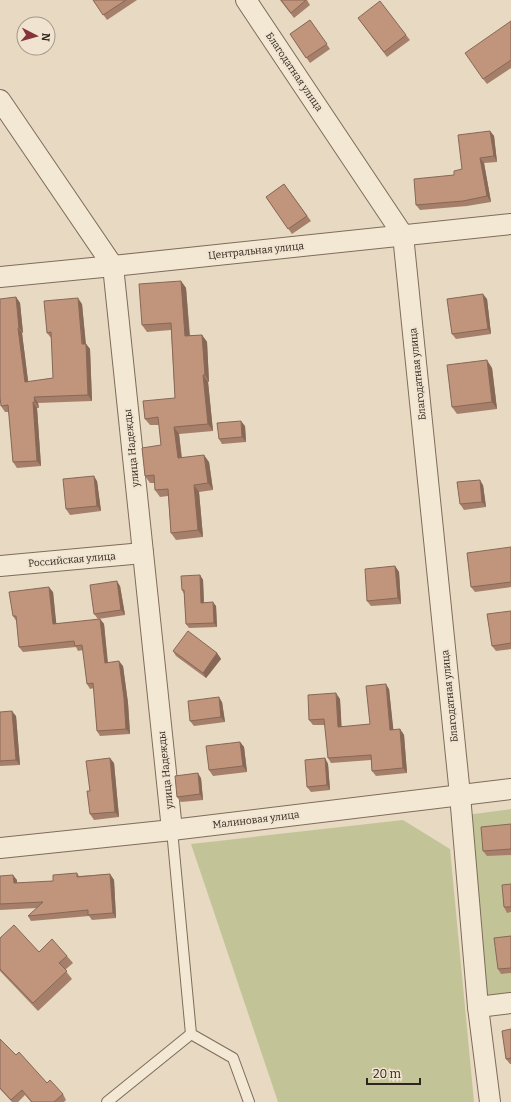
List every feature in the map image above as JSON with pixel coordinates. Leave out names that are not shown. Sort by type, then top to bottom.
[{"type":"street","name":"Благодатная улица","points":[[246,0],[403,235],[460,795],[478,1007],[490,1102]]},
{"type":"street","name":"улица Надежды","points":[[0,100],[114,266],[172,830]]},
{"type":"street","name":"Центральная улица","points":[[0,277],[511,224]]},
{"type":"street","name":"Российская улица","points":[[0,566],[143,554]]},
{"type":"street","name":"Малиновая улица","points":[[0,848],[172,830],[511,789]]},
{"type":"street","points":[[478,1007],[511,1003]]},
{"type":"lane","points":[[172,830],[191,1034]]},
{"type":"lane","points":[[106,1102],[191,1034]]},
{"type":"lane","points":[[191,1034],[233,1058],[249,1102]]},
{"type":"green space","points":[[511,809],[511,997],[485,1001],[459,816]]},
{"type":"green space","points":[[403,820],[450,849],[474,1102],[278,1102],[191,844]]},
{"type":"building","points":[[93,0],[126,0],[103,15]]},
{"type":"building","points":[[281,0],[306,0],[291,13]]},
{"type":"building","points":[[380,1],[406,35],[384,52],[358,18]]},
{"type":"building","points":[[310,20],[327,44],[306,58],[290,34]]},
{"type":"building","points":[[511,21],[511,60],[483,79],[465,53]]},
{"type":"building","points":[[490,131],[494,156],[480,158],[487,196],[463,201],[416,205],[414,179],[454,175],[454,171],[462,169],[458,135]]},
{"type":"building","points":[[284,184],[307,216],[288,229],[266,197]]},
{"type":"building","points":[[181,281],[185,336],[202,335],[205,375],[203,375],[208,424],[174,427],[178,458],[204,455],[208,483],[194,485],[198,530],[171,533],[168,489],[155,490],[154,475],[145,476],[142,448],[161,445],[158,417],[145,419],[143,401],[175,398],[171,323],[142,325],[139,284]]},
{"type":"building","points":[[483,294],[488,329],[452,334],[447,299]]},
{"type":"building","points":[[16,297],[18,328],[25,382],[53,378],[51,332],[47,333],[44,301],[78,298],[82,344],[86,344],[88,395],[34,397],[35,402],[33,402],[37,461],[13,462],[8,405],[1,406],[0,299]]},
{"type":"building","points":[[487,360],[492,402],[452,407],[447,365]]},
{"type":"building","points":[[241,421],[242,437],[219,439],[217,423]]},
{"type":"building","points":[[94,476],[97,506],[66,509],[63,479]]},
{"type":"building","points":[[480,480],[482,502],[460,504],[457,482]]},
{"type":"building","points":[[511,547],[511,582],[471,587],[467,553]]},
{"type":"building","points":[[395,566],[398,598],[367,601],[365,569]]},
{"type":"building","points":[[200,575],[201,603],[213,602],[214,623],[186,624],[184,590],[182,590],[181,576]]},
{"type":"building","points":[[117,581],[121,610],[94,614],[90,585]]},
{"type":"building","points":[[49,587],[53,624],[100,619],[105,663],[119,661],[126,729],[97,731],[93,683],[87,684],[82,645],[75,646],[74,641],[19,647],[16,616],[13,616],[9,592]]},
{"type":"building","points":[[511,611],[511,643],[492,646],[487,614]]},
{"type":"building","points":[[188,631],[217,653],[203,673],[173,651]]},
{"type":"building","points":[[386,684],[390,730],[400,729],[403,768],[372,771],[371,755],[328,758],[324,719],[309,720],[308,695],[336,693],[338,727],[370,724],[366,686]]},
{"type":"building","points":[[219,697],[221,717],[190,721],[188,701]]},
{"type":"building","points":[[12,711],[16,760],[0,761],[0,712]]},
{"type":"building","points":[[240,742],[243,766],[209,770],[206,746]]},
{"type":"building","points":[[110,758],[115,812],[90,814],[87,791],[90,791],[86,761]]},
{"type":"building","points":[[325,758],[327,785],[307,787],[305,760]]},
{"type":"building","points":[[198,773],[200,794],[177,797],[175,776]]},
{"type":"building","points":[[511,824],[511,849],[483,851],[481,827]]},
{"type":"building","points":[[77,873],[77,877],[110,874],[113,913],[88,915],[88,910],[28,916],[43,902],[0,904],[0,876],[13,875],[14,883],[53,881],[53,875]]},
{"type":"building","points":[[511,884],[511,907],[504,907],[502,885]]},
{"type":"building","points":[[14,925],[39,952],[52,939],[67,956],[59,963],[67,971],[33,1003],[0,969],[0,938]]},
{"type":"building","points":[[511,936],[511,968],[498,969],[494,938]]},
{"type":"building","points":[[511,1029],[511,1058],[506,1059],[502,1031]]},
{"type":"building","points":[[0,1039],[16,1055],[19,1052],[47,1083],[50,1080],[63,1094],[54,1102],[32,1102],[22,1090],[11,1100],[0,1088]]}]
